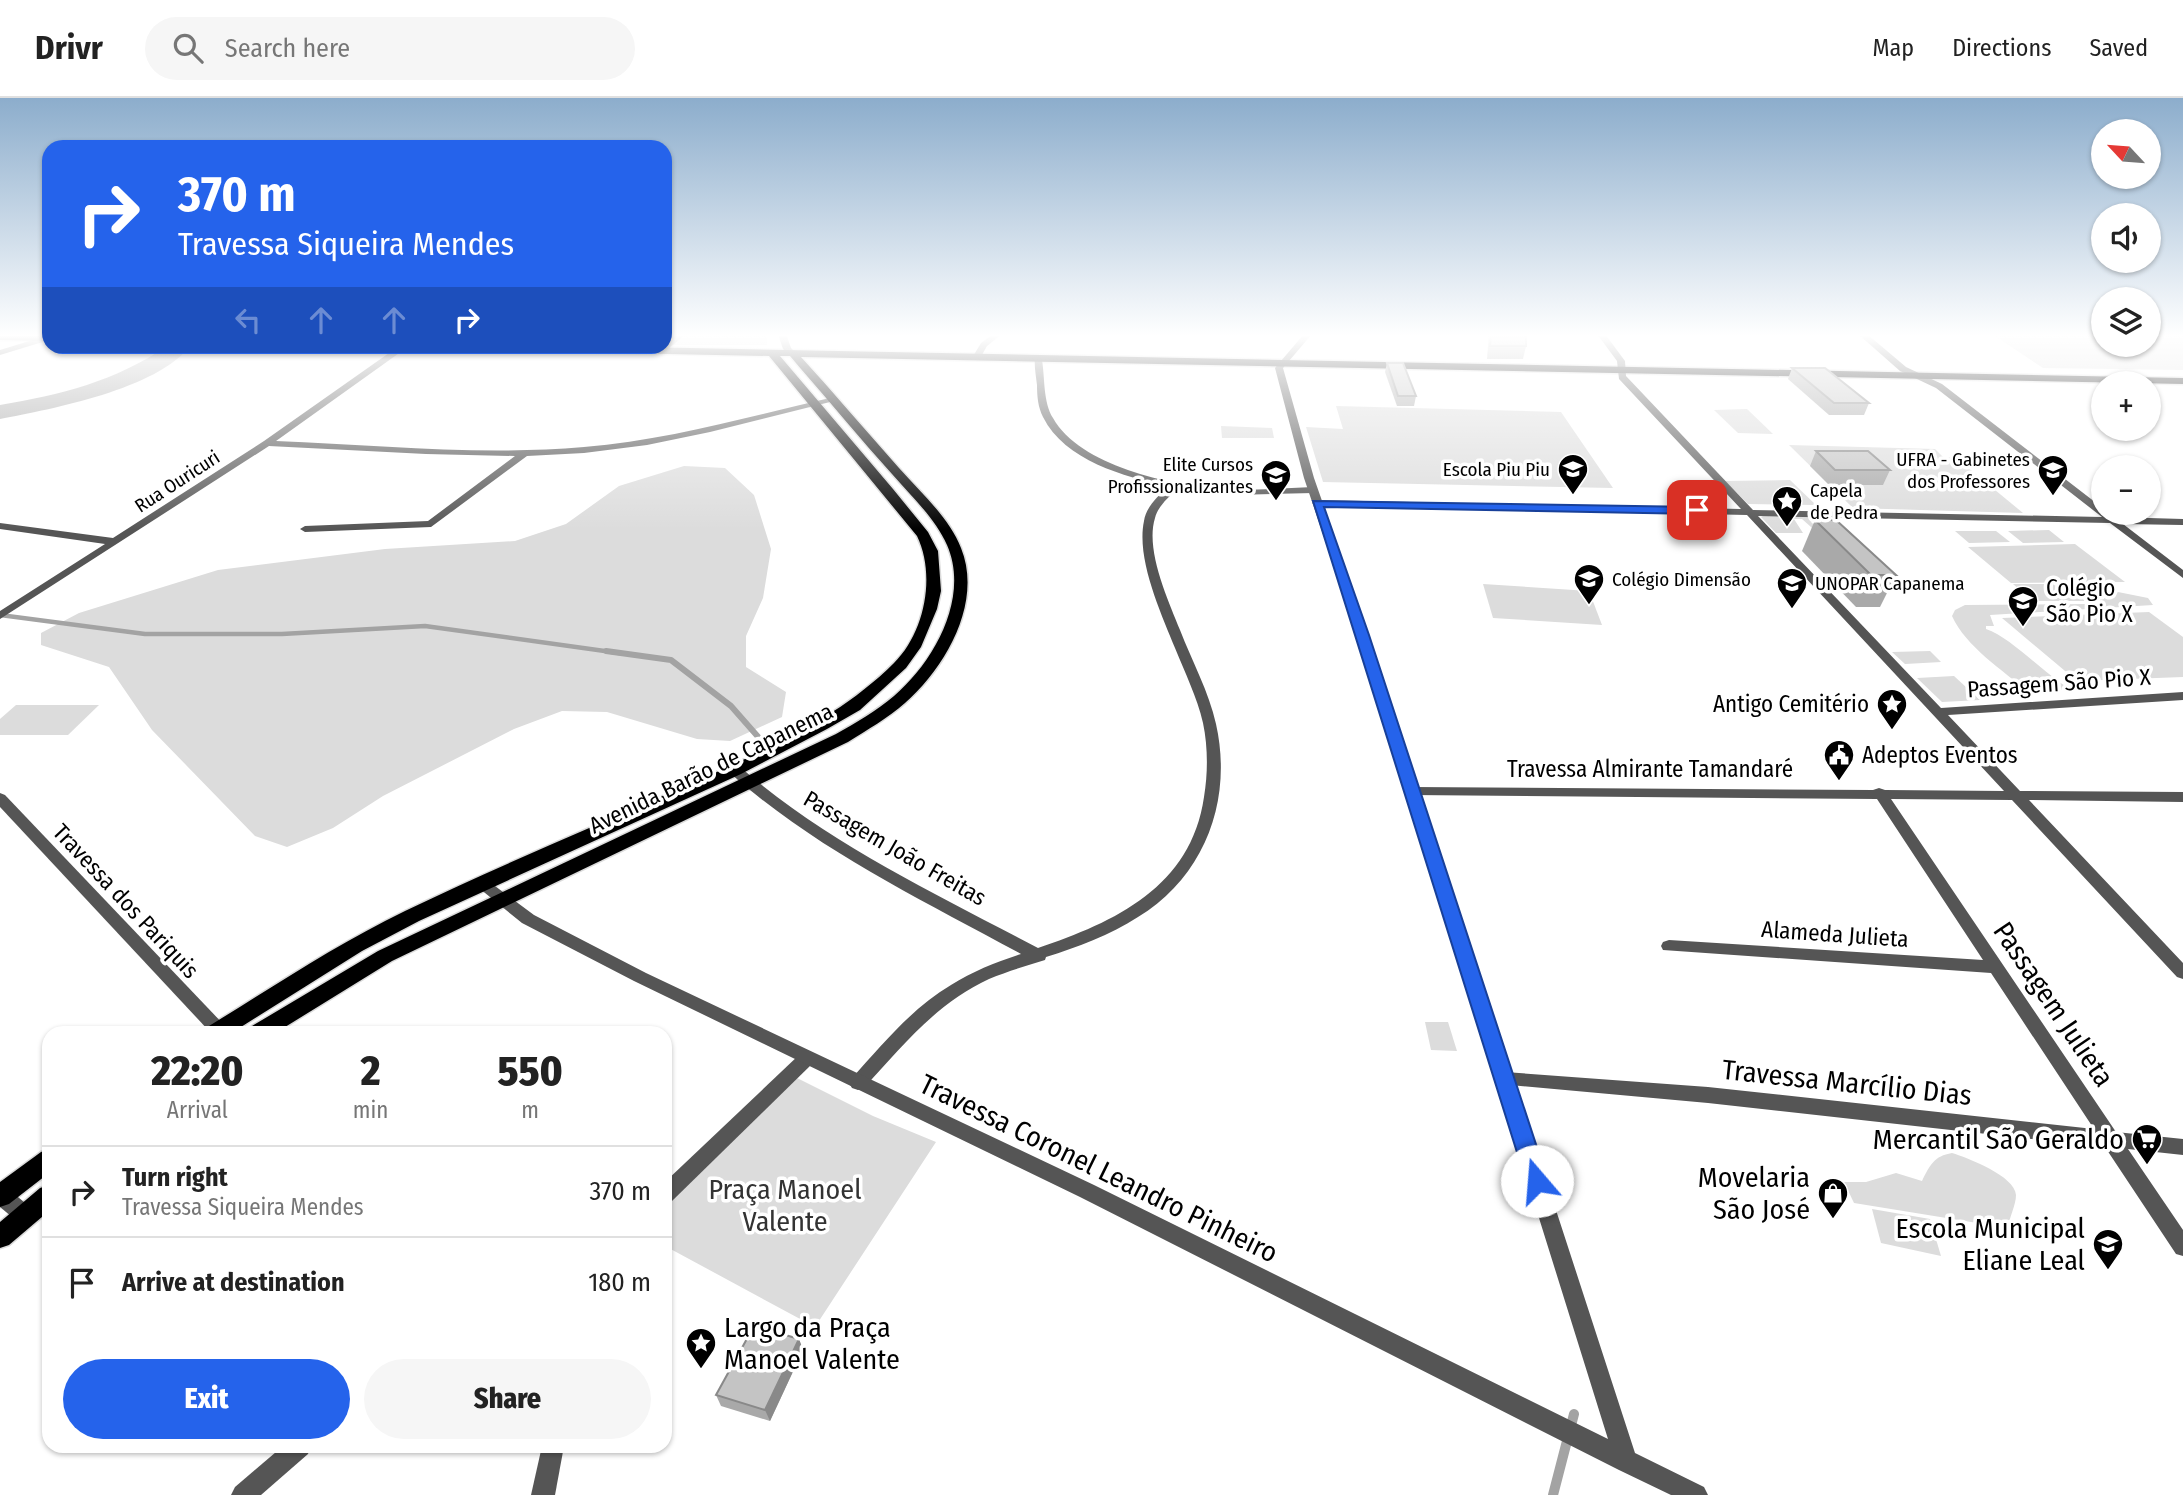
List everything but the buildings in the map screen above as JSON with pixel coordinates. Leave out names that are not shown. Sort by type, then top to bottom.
[{"type":"main road","name":"Avenida Barão de Capanema","points":[[228,1026],[355,946],[482,884],[734,770],[854,707],[882,684],[914,647],[930,609],[934,582],[931,551],[923,535],[890,492],[812,399]]},
{"type":"main road","name":"Avenida Barão de Capanema","points":[[270,1026],[385,956],[499,898],[749,784],[842,738],[908,692],[946,638],[956,613],[960,566],[954,547],[932,512],[834,400]]},
{"type":"main road","points":[[890,492],[910,488]]},
{"type":"main road","points":[[931,551],[954,547]]},
{"type":"main road","points":[[882,684],[908,692]]},
{"type":"main road","points":[[0,1196],[42,1163]]},
{"type":"main road","points":[[0,1237],[42,1202]]},
{"type":"street","name":"Rua Ouricuri","points":[[0,616],[267,443],[329,399]]},
{"type":"street","points":[[1044,399],[1046,410],[1064,438],[1110,465],[1175,485],[1223,492],[1751,512],[2091,520]]},
{"type":"street","points":[[1292,399],[1315,497],[1627,1462]]},
{"type":"street","points":[[1643,399],[2183,973]]},
{"type":"street","points":[[1956,399],[2091,504]]},
{"type":"street","points":[[267,443],[526,452],[624,445],[834,400]]},
{"type":"street","points":[[305,529],[431,524],[526,452]]},
{"type":"street","points":[[858,1083],[931,1008],[957,989],[990,972],[1107,930],[1138,912],[1172,882],[1195,854],[1208,816],[1213,768],[1206,711],[1156,576],[1147,535],[1149,519],[1155,508],[1175,485]]},
{"type":"street","points":[[2161,522],[2183,522]]},
{"type":"street","points":[[2118,525],[2183,575]]},
{"type":"street","points":[[0,526],[116,541]]},
{"type":"street","name":"Passagem São Pio X","points":[[1938,712],[2183,696]]},
{"type":"street","name":"Passagem João Freitas","points":[[734,770],[779,807],[862,860],[1039,956]]},
{"type":"street","name":"Travessa Almirante Tamandaré","points":[[1411,791],[1879,792],[2183,797]]},
{"type":"street","name":"Passagem Julieta","points":[[1879,792],[2183,1247]]},
{"type":"street","name":"Travessa dos Pariquis","points":[[0,798],[213,1026]]},
{"type":"street","name":"Travessa Coronel Leandro Pinheiro","points":[[482,884],[528,919],[570,942],[806,1059],[1087,1191],[1696,1495]]},
{"type":"street","name":"Alameda Julieta","points":[[1669,946],[1997,967]]},
{"type":"street","points":[[672,1188],[806,1059]]},
{"type":"street","name":"Travessa Marcílio Dias","points":[[1505,1079],[1721,1096],[2183,1147]]},
{"type":"street","points":[[0,1196],[25,1216]]},
{"type":"street","points":[[243,1495],[292,1453]]},
{"type":"street","points":[[543,1495],[552,1453]]},
{"type":"green space","points":[[1336,406],[1561,412],[1613,488],[1323,482],[1306,427],[1343,429]]},
{"type":"green space","points":[[1747,409],[1773,434],[1738,433],[1714,410]]},
{"type":"green space","points":[[1221,426],[1272,428],[1274,438],[1222,438]]},
{"type":"green space","points":[[1789,445],[1935,449],[1943,457],[1955,457],[2023,513],[1853,508]]},
{"type":"green space","points":[[684,466],[725,468],[754,495],[771,549],[763,598],[746,636],[746,667],[786,692],[782,717],[730,741],[697,739],[607,712],[562,711],[514,729],[383,796],[333,828],[287,847],[255,836],[152,730],[109,667],[41,645],[41,633],[79,613],[218,570],[385,549],[515,541],[566,524],[619,486]]},
{"type":"green space","points":[[1790,480],[1816,505],[1748,504],[1725,481]]},
{"type":"green space","points":[[1829,516],[1834,521],[1811,522],[1865,575],[1802,519],[1794,519],[1803,533],[1776,533],[1761,517]]},
{"type":"green space","points":[[2049,530],[2064,542],[2023,543],[2008,531]]},
{"type":"green space","points":[[1955,531],[1996,531],[2010,542],[1969,543]]},
{"type":"green space","points":[[2075,544],[2125,582],[2011,583],[1968,547]]},
{"type":"green space","points":[[1483,584],[1589,591],[1602,625],[1493,618]]},
{"type":"green space","points":[[2013,584],[2065,584],[2085,601],[2033,601]]},
{"type":"green space","points":[[2118,592],[2148,598],[2153,605],[1990,615],[1994,626],[1986,626],[1986,629],[2006,640],[2070,689],[2028,692],[1966,638],[1952,616],[1955,610],[1965,605],[2085,604]]},
{"type":"green space","points":[[2149,612],[2183,637],[2183,677],[2077,681],[2002,618]]},
{"type":"green space","points":[[1930,651],[1941,662],[1905,664],[1892,652]]},
{"type":"green space","points":[[1954,676],[1980,700],[1942,702],[1917,678]]},
{"type":"green space","points":[[16,705],[99,705],[68,735],[0,735],[0,719]]},
{"type":"green space","points":[[1425,1022],[1448,1022],[1457,1051],[1431,1050]]},
{"type":"green space","name":"Praça Manoel Valente","points":[[797,1078],[873,1116],[936,1142],[815,1327],[672,1250],[672,1190]]},
{"type":"green space","points":[[1952,1153],[1990,1169],[2014,1188],[2016,1199],[2008,1228],[1854,1203],[1844,1182],[1866,1182],[1896,1173],[1922,1181],[1933,1162]]},
{"type":"green space","points":[[1872,1209],[1930,1219],[1941,1256],[1881,1243]]},
{"type":"waterway","points":[[0,412],[64,399]]},
{"type":"waterway","points":[[0,615],[145,634],[282,634],[425,626],[619,653]]},
{"type":"waterway","points":[[606,651],[671,660],[731,706],[760,739]]},
{"type":"waterway","points":[[1553,1495],[1574,1414]]},
{"type":"place","name":"Escola Piu Piu","points":[[1573,496]]},
{"type":"place","name":"UFRA - Gabinetes dos Professores","points":[[2053,497]]},
{"type":"place","name":"Elite Cursos Profissionalizantes","points":[[1276,502]]},
{"type":"place","name":"Capela de Pedra","points":[[1787,528]]},
{"type":"place","name":"Colégio Dimensão","points":[[1589,606]]},
{"type":"place","name":"UNOPAR Capanema","points":[[1792,610]]},
{"type":"place","name":"Colégio São Pio X","points":[[2023,628]]},
{"type":"place","name":"Antigo Cemitério","points":[[1892,731]]},
{"type":"place","name":"Adeptos Eventos","points":[[1839,782]]},
{"type":"place","name":"Mercantil São Geraldo","points":[[2147,1166]]},
{"type":"place","name":"Movelaria São José","points":[[1833,1220]]},
{"type":"place","name":"Escola Municipal Eliane Leal","points":[[2108,1271]]},
{"type":"place","name":"Largo da Praça Manoel Valente","points":[[701,1370]]},
{"type":"route","points":[[1537,1181],[1363,635],[1317,503],[1697,510]]}]
